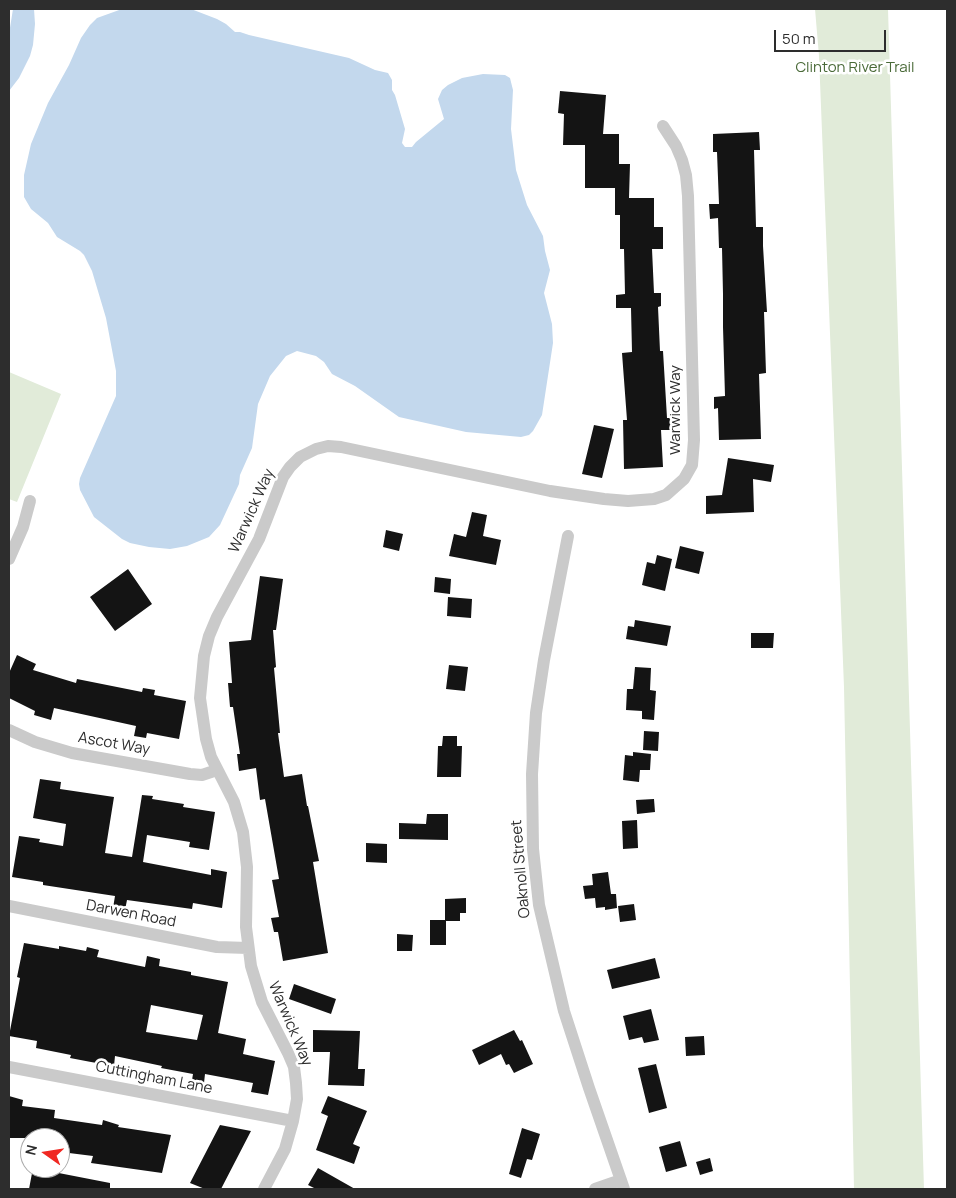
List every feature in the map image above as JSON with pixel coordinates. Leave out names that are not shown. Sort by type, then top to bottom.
[{"type":"street","name":"Warwick Way","points":[[264,1189],[285,1149],[294,1121],[297,1099],[294,1067],[262,1002],[251,966],[246,926],[245,848],[239,817],[234,802],[211,757],[206,739],[200,698],[204,656],[209,636],[220,611],[259,539],[283,477],[290,466],[308,452],[328,446],[341,447],[573,496],[620,500],[640,501],[666,495],[684,479],[692,465],[694,440],[688,196],[682,160],[676,146],[663,126]]},
{"type":"street","points":[[9,559],[23,527],[30,501]]},
{"type":"street","name":"Oaknoll Street","points":[[568,536],[544,660],[536,713],[532,774],[534,858],[539,905],[564,1011],[588,1088],[622,1184]]},
{"type":"street","name":"Ascot Way","points":[[9,730],[35,742],[72,753],[190,774],[202,775],[217,770]]},
{"type":"street","name":"Darwen Road","points":[[9,906],[217,947],[248,948]]},
{"type":"street","name":"Cuttingham Lane","points":[[9,1067],[294,1121]]},
{"type":"street","points":[[595,1189],[622,1184]]},
{"type":"green space","name":"Clinton River Trail","points":[[815,9],[888,9],[924,1189],[854,1189],[844,687],[819,56]]},
{"type":"green space","points":[[9,372],[61,394],[17,502],[9,499]]},
{"type":"water","points":[[13,9],[34,9],[35,24],[30,56],[19,78],[9,91],[9,34]]},
{"type":"water","points":[[122,9],[191,9],[217,19],[235,32],[349,58],[375,70],[388,73],[392,80],[392,90],[405,129],[402,143],[405,147],[412,147],[444,119],[438,99],[442,90],[448,85],[462,78],[483,74],[505,75],[510,78],[513,90],[511,129],[516,170],[527,205],[543,236],[550,270],[544,293],[552,324],[553,343],[542,415],[529,435],[521,437],[466,432],[399,417],[355,386],[332,374],[324,362],[316,356],[297,351],[286,356],[270,376],[258,404],[252,448],[240,475],[239,484],[220,525],[209,537],[187,546],[170,549],[149,547],[130,543],[122,539],[94,517],[80,490],[79,484],[116,396],[116,371],[106,318],[92,271],[84,255],[57,237],[48,223],[31,209],[24,197],[24,175],[31,144],[48,103],[69,65],[81,38],[97,18]]},
{"type":"building","points":[[560,91],[606,95],[603,134],[619,134],[619,164],[630,164],[629,198],[654,198],[654,227],[663,227],[663,249],[652,249],[654,293],[661,293],[661,306],[658,307],[660,351],[663,351],[667,418],[674,418],[674,430],[661,430],[663,467],[624,469],[623,420],[627,420],[622,353],[632,352],[631,308],[616,308],[616,295],[625,294],[624,249],[620,249],[620,215],[615,215],[615,188],[585,188],[585,145],[563,145],[564,114],[558,113]]},
{"type":"building","points":[[759,132],[760,150],[754,150],[756,227],[763,227],[767,312],[764,312],[766,373],[759,374],[761,439],[719,440],[718,408],[714,409],[714,397],[725,396],[723,294],[722,248],[719,248],[718,218],[710,219],[709,204],[719,204],[717,152],[713,152],[713,134]]},
{"type":"building","points":[[594,425],[614,429],[602,478],[582,474]]},
{"type":"building","points":[[728,458],[774,465],[771,482],[753,479],[754,512],[706,514],[706,496],[722,495]]},
{"type":"building","points":[[472,512],[487,515],[483,536],[501,540],[496,565],[449,556],[454,534],[466,537]]},
{"type":"building","points":[[386,530],[403,534],[399,551],[383,547]]},
{"type":"building","points":[[680,546],[704,552],[699,574],[675,568]]},
{"type":"building","points":[[657,555],[672,559],[665,591],[642,585],[647,562],[655,564]]},
{"type":"building","points":[[128,569],[152,604],[115,631],[90,597]]},
{"type":"building","points":[[260,576],[283,579],[276,630],[273,630],[276,667],[274,668],[280,733],[278,733],[284,777],[302,774],[319,861],[313,862],[328,953],[283,961],[278,932],[274,932],[271,918],[279,917],[272,880],[279,879],[265,799],[260,800],[256,768],[239,771],[237,754],[240,754],[233,707],[230,707],[228,683],[232,683],[229,642],[251,640]]},
{"type":"building","points":[[435,577],[451,579],[450,594],[434,592]]},
{"type":"building","points":[[448,597],[472,599],[471,618],[447,616]]},
{"type":"building","points":[[635,620],[671,626],[667,646],[626,639],[628,626],[634,627]]},
{"type":"building","points":[[751,633],[774,633],[773,648],[751,648]]},
{"type":"building","points":[[17,655],[36,664],[33,670],[76,683],[77,679],[142,692],[143,688],[155,690],[154,695],[186,701],[179,739],[147,733],[146,738],[134,736],[136,726],[54,708],[51,720],[34,715],[35,711],[9,698],[9,673]]},
{"type":"building","points":[[449,665],[468,667],[465,691],[446,689]]},
{"type":"building","points":[[635,667],[651,668],[650,690],[656,691],[654,720],[642,719],[642,711],[626,710],[627,689],[633,689]]},
{"type":"building","points":[[644,731],[659,732],[658,751],[643,750]]},
{"type":"building","points":[[443,736],[457,736],[457,746],[462,746],[461,777],[437,777],[438,746],[442,746]]},
{"type":"building","points":[[633,752],[651,754],[650,770],[640,770],[639,782],[623,780],[625,755],[633,756]]},
{"type":"building","points":[[40,779],[61,782],[60,789],[114,797],[105,853],[132,857],[142,795],[153,796],[152,799],[184,804],[183,807],[215,812],[209,850],[189,847],[190,842],[147,835],[143,862],[211,875],[211,869],[227,872],[222,908],[193,903],[192,909],[127,900],[125,910],[113,908],[115,896],[43,885],[43,882],[12,877],[19,836],[40,839],[39,842],[63,846],[66,824],[33,818]]},
{"type":"building","points":[[654,799],[655,812],[637,814],[636,800]]},
{"type":"building","points":[[427,814],[448,814],[448,840],[399,839],[399,823],[426,824]]},
{"type":"building","points":[[637,820],[638,848],[623,849],[622,821]]},
{"type":"building","points":[[366,843],[387,844],[387,863],[366,862]]},
{"type":"building","points":[[608,872],[611,894],[616,894],[617,908],[605,910],[605,907],[596,908],[595,898],[585,899],[583,886],[593,885],[592,874]]},
{"type":"building","points":[[466,898],[466,913],[460,913],[460,921],[446,921],[446,945],[430,945],[430,920],[445,920],[445,899]]},
{"type":"building","points":[[634,904],[636,920],[620,922],[618,906]]},
{"type":"building","points":[[397,934],[413,935],[412,951],[397,951]]},
{"type":"building","points":[[24,943],[59,949],[59,946],[86,951],[87,947],[99,950],[97,957],[145,967],[147,956],[160,959],[159,966],[191,972],[191,975],[228,982],[218,1033],[246,1039],[243,1054],[275,1061],[268,1095],[251,1092],[253,1083],[205,1074],[204,1083],[192,1080],[193,1074],[115,1056],[114,1066],[70,1058],[71,1055],[36,1048],[37,1041],[9,1036],[20,978],[17,977]],"holes":[[[151,1005],[203,1015],[197,1040],[146,1032]]]},
{"type":"building","points":[[655,958],[660,978],[612,989],[607,970]]},
{"type":"building","points":[[294,984],[336,999],[331,1014],[289,999]]},
{"type":"building","points":[[651,1009],[659,1040],[644,1043],[642,1037],[629,1040],[623,1016]]},
{"type":"building","points":[[313,1030],[360,1031],[358,1069],[365,1069],[364,1086],[328,1085],[330,1052],[313,1052]]},
{"type":"building","points":[[514,1030],[520,1041],[522,1040],[533,1064],[514,1073],[509,1064],[506,1065],[501,1054],[479,1065],[472,1050]]},
{"type":"building","points":[[704,1036],[705,1055],[686,1056],[685,1037]]},
{"type":"building","points":[[656,1064],[667,1108],[649,1113],[638,1068]]},
{"type":"building","points":[[9,1096],[23,1100],[22,1106],[55,1110],[54,1118],[102,1125],[103,1120],[119,1125],[118,1127],[171,1135],[162,1173],[91,1163],[93,1156],[70,1153],[70,1128],[20,1128],[20,1138],[9,1138]]},
{"type":"building","points":[[328,1096],[367,1111],[353,1144],[360,1147],[354,1164],[316,1150],[328,1116],[321,1113]]},
{"type":"building","points":[[220,1125],[251,1131],[221,1189],[205,1189],[190,1183]]},
{"type":"building","points":[[522,1128],[540,1134],[532,1160],[527,1159],[521,1178],[509,1174]]},
{"type":"building","points":[[680,1141],[687,1166],[666,1172],[659,1147]]},
{"type":"building","points":[[710,1158],[713,1171],[700,1175],[696,1162]]},
{"type":"building","points":[[318,1168],[355,1189],[316,1189],[308,1185]]},
{"type":"building","points":[[70,1175],[110,1183],[110,1189],[29,1189],[31,1178],[70,1178]]}]
